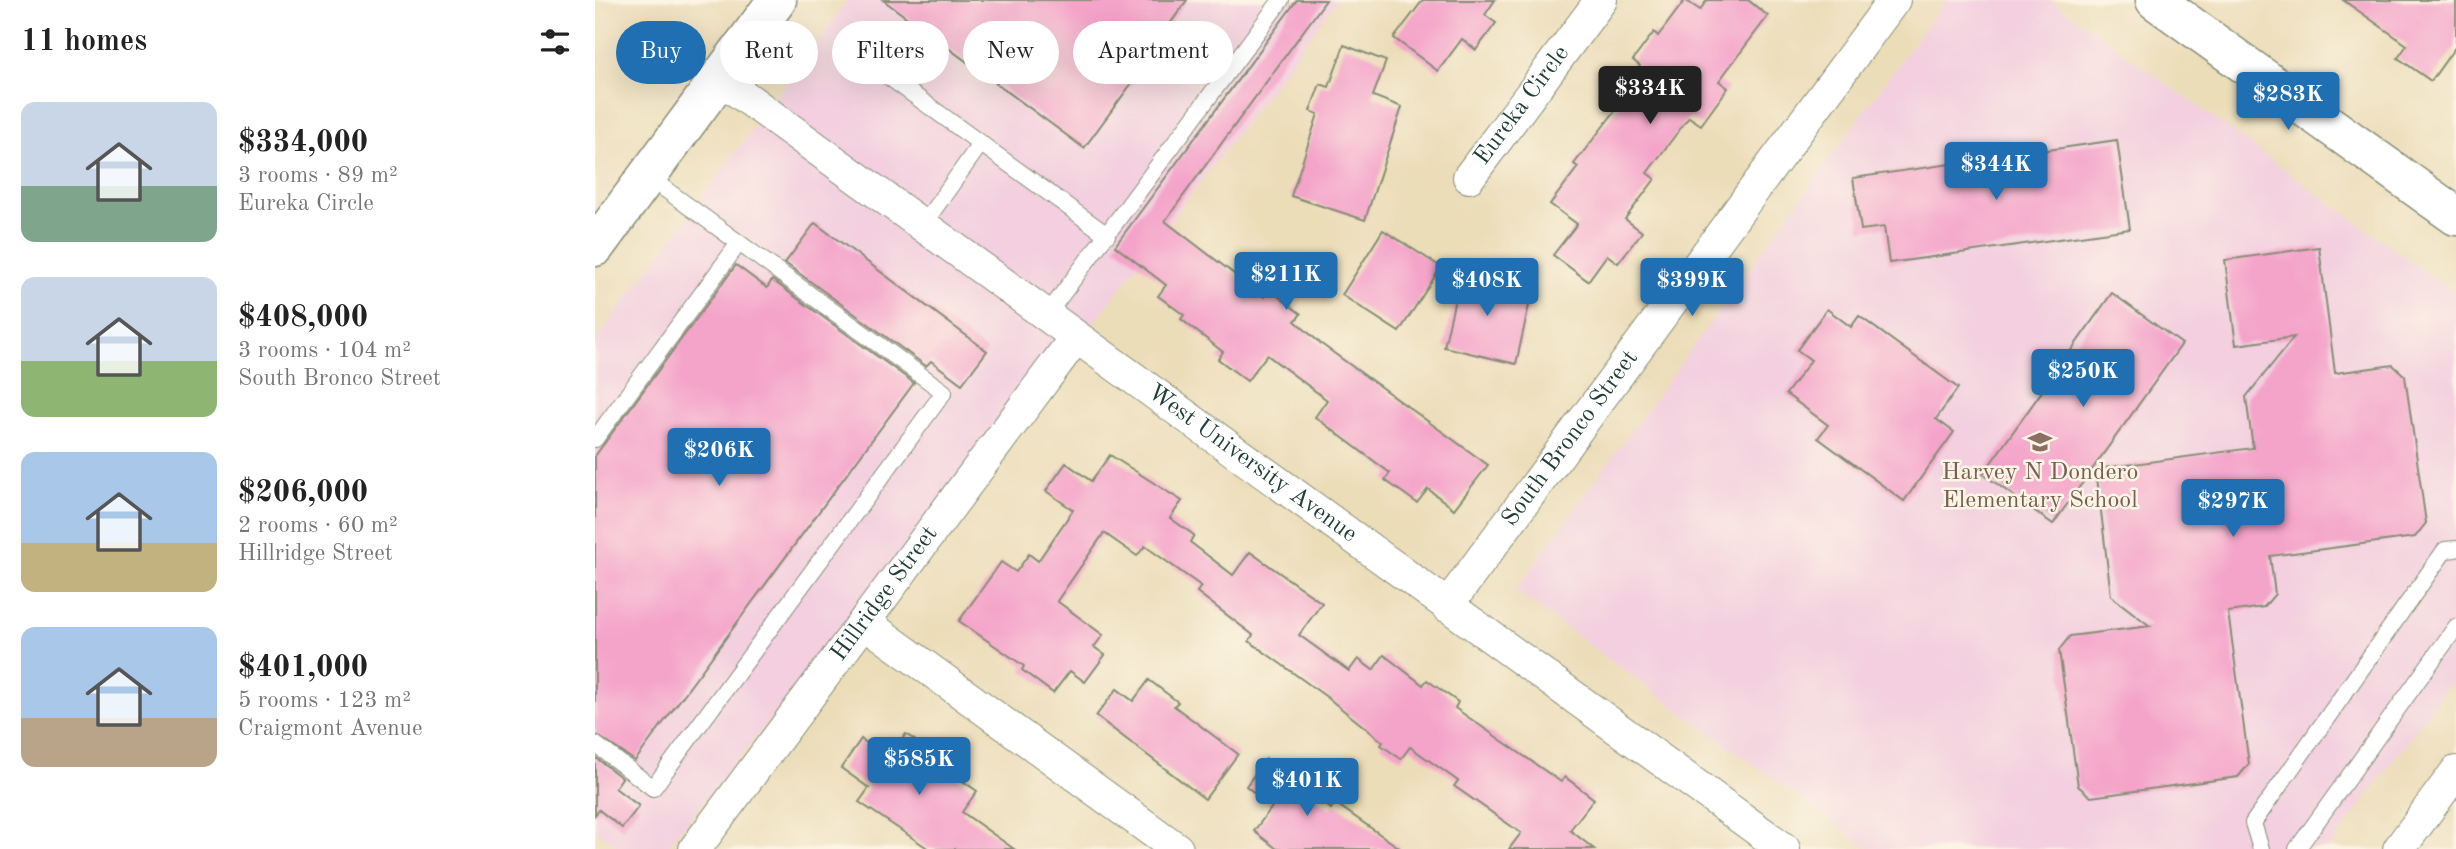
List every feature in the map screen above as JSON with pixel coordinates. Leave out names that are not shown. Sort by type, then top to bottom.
[{"type":"main road","points":[[595,247],[777,0]]},
{"type":"main road","points":[[2155,0],[2456,216]]},
{"type":"street","name":"Eureka Circle","points":[[1469,177],[1601,0]]},
{"type":"street","name":"South Bronco Street","points":[[1447,606],[1894,0]]},
{"type":"street","name":"West University Avenue","points":[[719,78],[1784,849]]},
{"type":"street","name":"Hillridge Street","points":[[695,849],[1076,337]]},
{"type":"street","points":[[864,622],[1177,849]]},
{"type":"street","points":[[2399,849],[2456,772]]},
{"type":"lane","points":[[1046,316],[1281,0]]},
{"type":"lane","points":[[898,84],[1107,234]]},
{"type":"lane","points":[[922,226],[981,144]]},
{"type":"lane","points":[[595,744],[653,788],[944,392],[647,176]]},
{"type":"lane","points":[[595,439],[739,243]]},
{"type":"lane","points":[[2261,849],[2253,823],[2445,550],[2456,549]]},
{"type":"lane","points":[[2297,849],[2456,627]]},
{"type":"shaded area","points":[[848,0],[1337,0],[1103,311],[665,849],[621,849],[595,830],[595,342],[786,84],[818,84],[818,41],[832,22],[832,84],[949,84],[949,21],[832,21]]},
{"type":"shaded area","name":"Harvey N Dondero Elementary School","points":[[1945,0],[2051,0],[2456,294],[2456,674],[2329,849],[1870,849],[1515,591]]},
{"type":"building","points":[[883,0],[1187,0],[1172,21],[1073,21],[1073,84],[1131,84],[1084,148],[997,84],[1059,84],[1059,21],[963,21],[963,59],[949,49],[949,21],[912,21]]},
{"type":"building","points":[[1297,0],[1326,0],[1165,221],[1264,297],[1270,290],[1301,314],[1295,321],[1320,343],[1488,465],[1454,509],[1428,489],[1417,503],[1385,480],[1390,473],[1315,417],[1327,400],[1267,355],[1247,381],[1218,359],[1223,352],[1181,319],[1184,315],[1158,296],[1166,285],[1115,246]]},
{"type":"building","points":[[1423,0],[1495,0],[1485,15],[1496,23],[1476,50],[1462,39],[1438,71],[1394,38]]},
{"type":"building","points":[[1685,0],[1700,10],[1707,0],[1748,0],[1768,16],[1719,81],[1728,88],[1701,125],[1689,117],[1647,173],[1655,179],[1625,219],[1642,232],[1618,263],[1607,255],[1588,281],[1553,255],[1577,224],[1550,204],[1578,167],[1574,164],[1622,102],[1617,98],[1640,66],[1633,60],[1654,32],[1658,36]]},
{"type":"building","points":[[2343,0],[2456,0],[2456,46],[2431,81],[2398,58],[2407,45]]},
{"type":"building","points":[[1344,45],[1386,61],[1373,96],[1402,107],[1365,220],[1291,196],[1318,114],[1310,111],[1320,84],[1329,87]]},
{"type":"building","points":[[2117,140],[2130,229],[1889,263],[1884,227],[1861,230],[1853,178]]},
{"type":"building","points":[[815,223],[987,351],[962,384],[931,361],[926,366],[785,263]]},
{"type":"building","points":[[1383,230],[1441,267],[1399,332],[1342,295]]},
{"type":"building","points":[[2319,247],[2335,373],[2393,365],[2405,376],[2426,523],[2415,537],[2270,556],[2275,594],[2264,607],[2228,612],[2249,764],[2238,777],[2091,797],[2078,786],[2059,650],[2070,636],[2150,626],[2111,596],[2096,469],[2253,448],[2246,397],[2294,337],[2236,345],[2225,260]]},
{"type":"building","points":[[1463,264],[1495,272],[1491,287],[1531,296],[1516,364],[1444,347]]},
{"type":"building","points":[[736,265],[767,288],[772,280],[914,383],[635,761],[595,734],[595,456]]},
{"type":"building","points":[[2112,293],[2182,344],[2053,524],[1983,474]]},
{"type":"building","points":[[1827,309],[1851,327],[1859,316],[1958,388],[1936,419],[1954,432],[1904,501],[1818,438],[1828,425],[1786,394],[1811,360],[1797,350]]},
{"type":"building","points":[[1110,455],[1182,501],[1170,518],[1194,535],[1190,542],[1233,575],[1250,552],[1322,603],[1299,635],[1349,671],[1358,659],[1373,670],[1384,655],[1423,685],[1427,680],[1458,702],[1455,708],[1561,782],[1565,777],[1594,799],[1570,830],[1594,849],[1509,849],[1521,833],[1454,786],[1458,781],[1410,747],[1401,759],[1381,745],[1383,742],[1328,698],[1249,641],[1253,635],[1197,592],[1201,586],[1145,546],[1137,556],[1104,533],[1057,601],[1103,635],[1094,647],[1105,655],[1085,682],[1070,671],[1053,693],[1022,670],[1024,666],[959,621],[1001,562],[1016,572],[1029,554],[1038,561],[1073,510],[1046,491],[1066,463],[1091,481]]},
{"type":"building","points":[[1149,680],[1178,702],[1174,706],[1238,754],[1205,799],[1096,716],[1117,689],[1133,701]]},
{"type":"building","points":[[906,734],[937,756],[934,761],[977,791],[962,812],[1014,849],[929,849],[859,802],[869,788],[841,768],[861,739],[888,758]]},
{"type":"building","points":[[595,757],[622,778],[615,788],[639,806],[622,828],[599,810],[595,815]]},
{"type":"building","points":[[1266,759],[1331,809],[1335,803],[1401,849],[1277,849],[1254,831],[1272,807],[1246,786]]},
{"type":"place","name":"Harvey N Dondero Elementary School","points":[[2040,442]]}]
